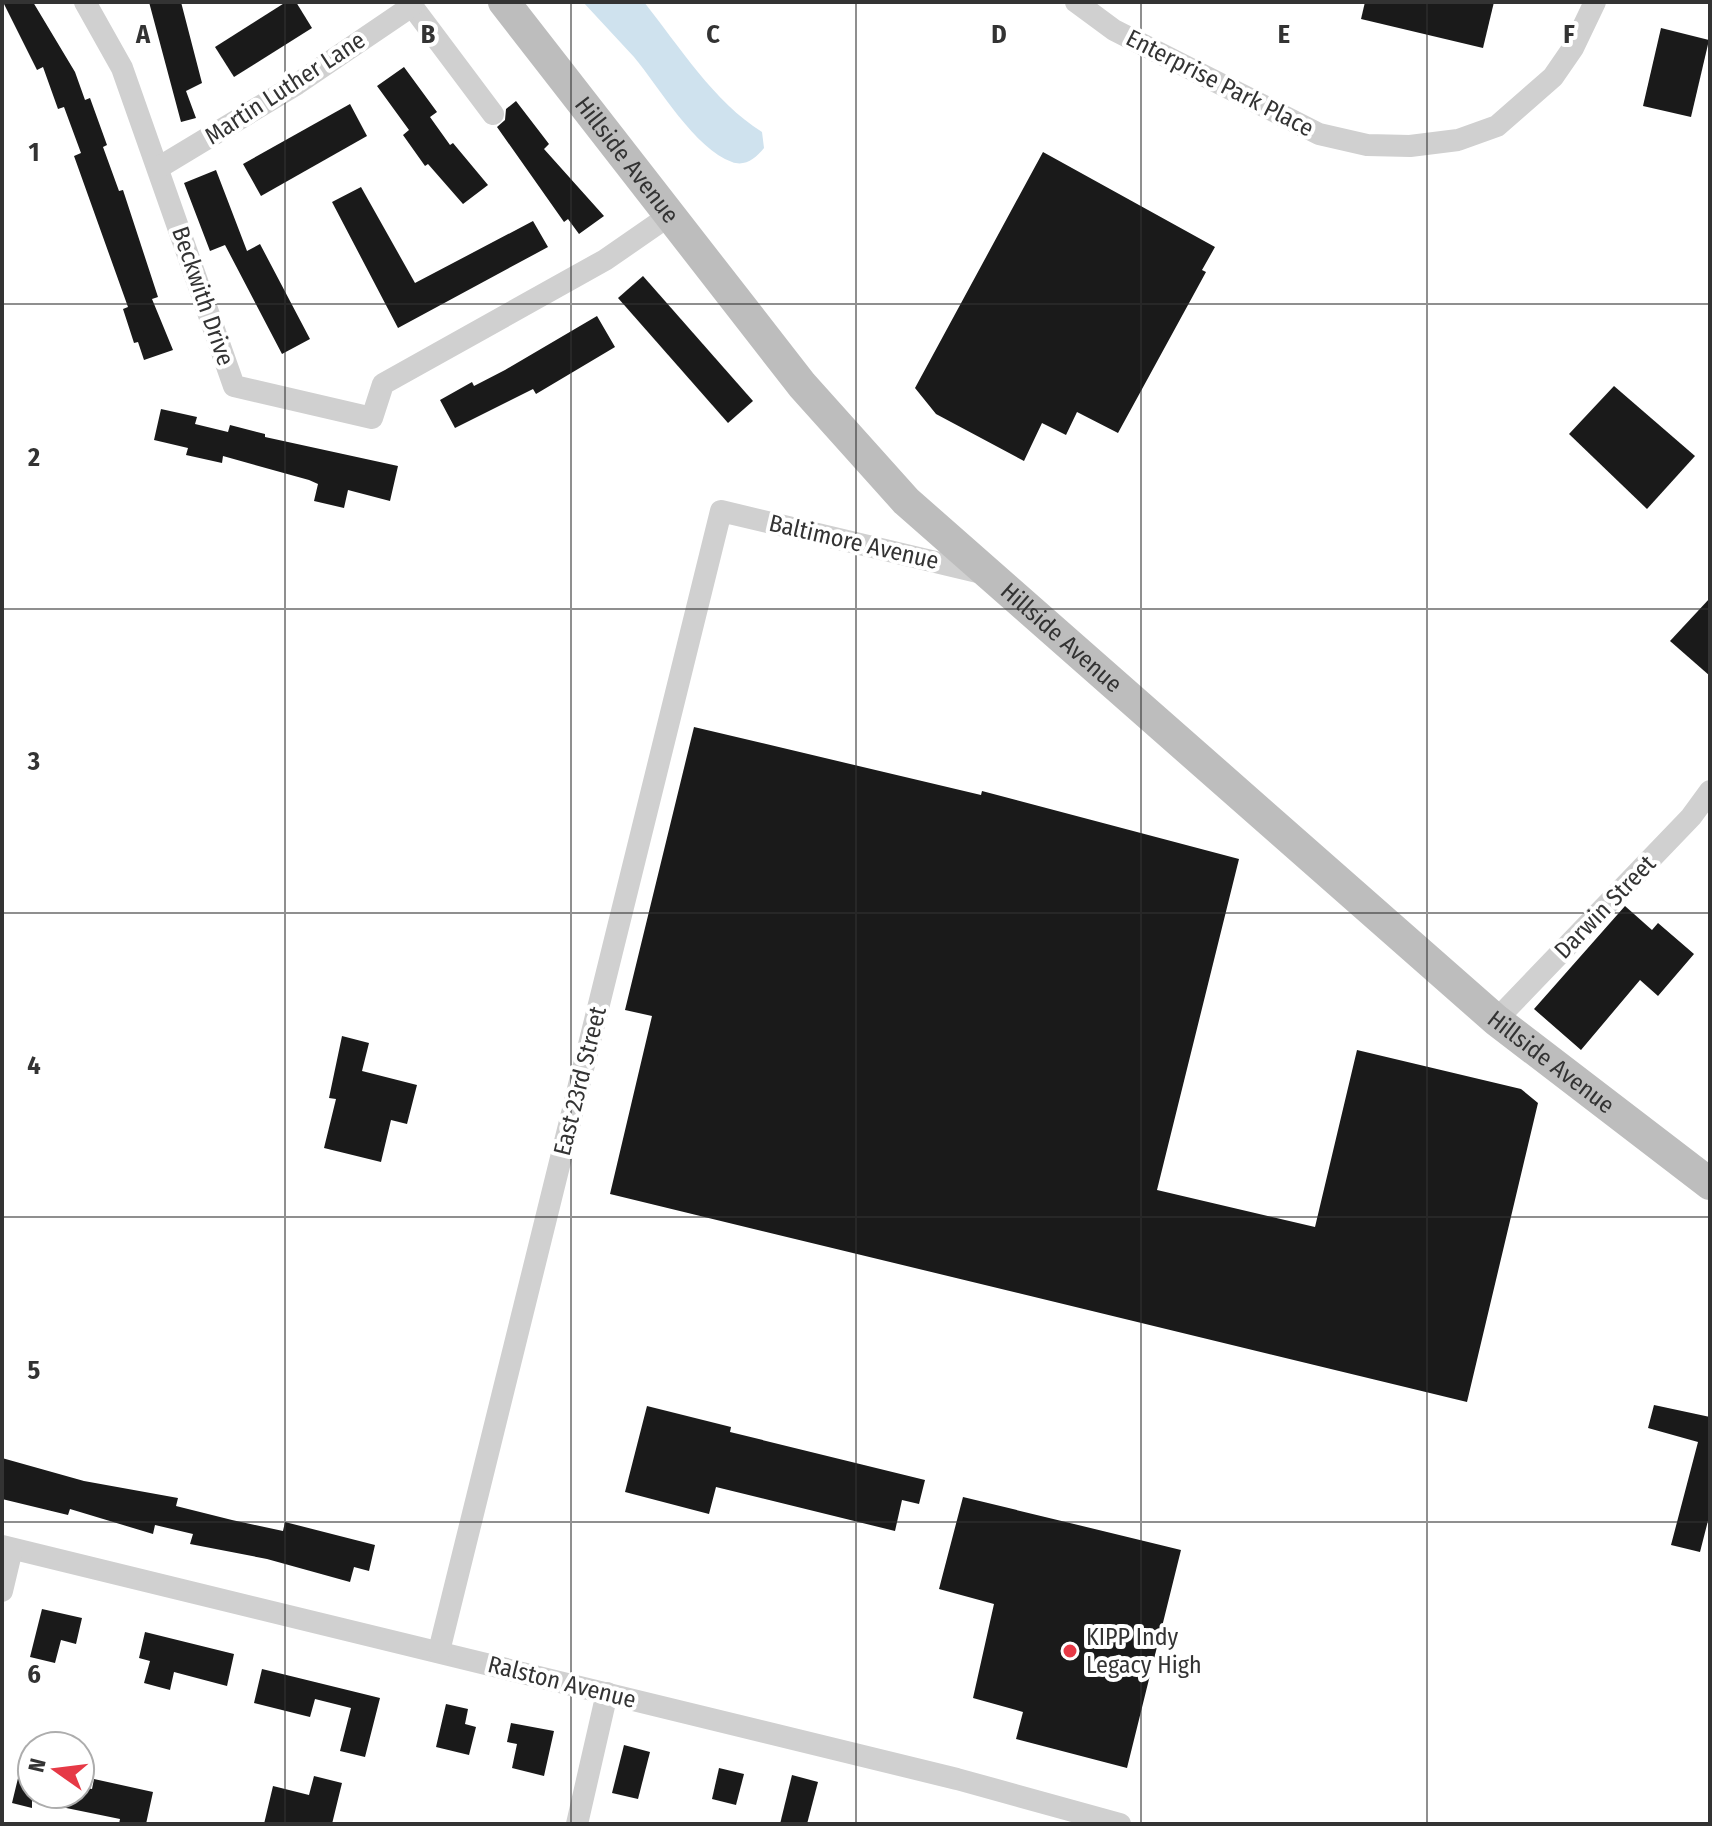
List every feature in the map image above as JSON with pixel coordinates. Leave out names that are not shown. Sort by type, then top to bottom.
[{"type":"street","name":"Beckwith Drive","points":[[85,2],[122,68],[234,386],[372,418],[383,384],[605,260],[670,215]]},
{"type":"street","name":"Hillside Avenue","points":[[504,2],[802,385],[862,456],[987,574],[1496,1020],[1607,1109],[1710,1184]]},
{"type":"street","name":"Enterprise Park Place","points":[[1076,2],[1114,30],[1319,134],[1367,145],[1410,146],[1458,140],[1497,126],[1553,77],[1573,48],[1595,2]]},
{"type":"street","name":"Martin Luther Lane","points":[[158,168],[297,84],[410,4]]},
{"type":"street","points":[[410,4],[493,114]]},
{"type":"street","name":"Baltimore Avenue","points":[[721,511],[987,574]]},
{"type":"street","name":"East 23rd Street","points":[[439,1651],[721,511]]},
{"type":"street","name":"Darwin Street","points":[[1496,1020],[1691,817],[1710,791]]},
{"type":"street","points":[[2,1591],[7,1548]]},
{"type":"street","name":"Ralston Avenue","points":[[7,1548],[957,1779],[1120,1824]]},
{"type":"street","points":[[577,1824],[607,1693]]},
{"type":"water","points":[[583,2],[644,2],[713,89],[762,132],[764,148],[750,161],[741,163],[718,155],[691,131],[634,57]]},
{"type":"building","points":[[3,2],[33,2],[75,72],[85,100],[90,98],[107,145],[103,147],[119,191],[123,190],[158,297],[152,299],[173,350],[144,360],[138,342],[134,343],[123,309],[128,307],[74,156],[81,153],[64,107],[58,109],[43,67],[37,70]]},
{"type":"building","points":[[149,2],[181,2],[202,83],[186,91],[196,118],[181,122]]},
{"type":"building","points":[[286,2],[296,2],[312,28],[234,77],[215,47]]},
{"type":"building","points":[[1365,2],[1494,2],[1483,48],[1361,19]]},
{"type":"building","points":[[1661,28],[1709,40],[1691,117],[1643,106]]},
{"type":"building","points":[[404,67],[437,112],[430,117],[450,145],[453,143],[488,185],[463,204],[428,164],[425,166],[403,135],[409,130],[377,86]]},
{"type":"building","points":[[516,101],[549,144],[544,149],[604,216],[579,234],[568,219],[564,222],[497,127],[505,120],[506,109]]},
{"type":"building","points":[[350,104],[367,136],[261,196],[243,164]]},
{"type":"building","points":[[1043,152],[1215,247],[1202,270],[1206,272],[1118,433],[1077,412],[1066,435],[1042,423],[1024,461],[936,414],[915,388]]},
{"type":"building","points":[[216,170],[247,251],[260,244],[310,339],[282,354],[225,245],[210,251],[184,183]]},
{"type":"building","points":[[361,187],[415,283],[533,221],[548,247],[398,328],[332,202]]},
{"type":"building","points":[[643,276],[753,401],[728,423],[618,298]]},
{"type":"building","points":[[597,316],[615,347],[536,394],[533,389],[455,428],[440,400],[472,382],[474,386],[505,370]]},
{"type":"building","points":[[1614,386],[1695,456],[1647,509],[1569,434]]},
{"type":"building","points":[[161,409],[197,417],[195,424],[228,432],[230,425],[265,434],[265,437],[398,466],[390,501],[348,490],[344,508],[314,501],[318,484],[309,480],[223,456],[222,463],[186,455],[188,448],[154,440]]},
{"type":"building","points":[[1710,598],[1710,676],[1670,641]]},
{"type":"building","points":[[694,727],[981,795],[982,791],[1239,859],[1157,1190],[1315,1227],[1357,1050],[1521,1089],[1538,1103],[1467,1402],[610,1194],[652,1016],[625,1010]]},
{"type":"building","points":[[1625,906],[1652,930],[1658,923],[1694,954],[1658,996],[1640,980],[1581,1050],[1534,1009]]},
{"type":"building","points":[[342,1036],[369,1043],[362,1071],[417,1085],[407,1124],[391,1120],[381,1162],[324,1148],[336,1099],[329,1098]]},
{"type":"building","points":[[1654,1405],[1710,1417],[1710,1513],[1700,1552],[1671,1545],[1698,1442],[1648,1428]]},
{"type":"building","points":[[647,1406],[731,1427],[730,1432],[925,1480],[919,1504],[902,1500],[895,1531],[716,1487],[709,1514],[625,1492]]},
{"type":"building","points":[[2,1458],[84,1481],[178,1498],[176,1506],[232,1520],[283,1531],[285,1522],[375,1545],[369,1571],[354,1567],[350,1582],[267,1559],[190,1544],[193,1534],[155,1525],[153,1534],[70,1509],[68,1515],[2,1499]]},
{"type":"building","name":"KIPP Indy Legacy High","points":[[963,1497],[1181,1550],[1127,1768],[1016,1739],[1023,1712],[973,1698],[994,1604],[939,1589]]},
{"type":"building","points":[[42,1609],[82,1618],[76,1644],[61,1640],[55,1663],[30,1657]]},
{"type":"building","points":[[145,1632],[234,1654],[227,1686],[174,1672],[170,1690],[144,1683],[150,1661],[139,1658]]},
{"type":"building","points":[[262,1669],[380,1698],[365,1757],[340,1751],[351,1708],[315,1699],[310,1717],[254,1703]]},
{"type":"building","points":[[446,1704],[468,1709],[465,1724],[476,1727],[469,1755],[436,1747]]},
{"type":"building","points":[[511,1723],[554,1731],[544,1776],[512,1768],[517,1744],[507,1742]]},
{"type":"building","points":[[624,1745],[650,1752],[638,1799],[612,1793]]},
{"type":"building","points":[[719,1768],[744,1774],[736,1805],[712,1799]]},
{"type":"building","points":[[792,1775],[818,1782],[807,1824],[780,1824]]},
{"type":"building","points":[[314,1776],[342,1783],[332,1824],[264,1824],[273,1786],[309,1795]]},
{"type":"building","points":[[96,1779],[153,1792],[146,1824],[119,1824],[120,1819],[76,1810],[96,1810]]},
{"type":"place","name":"KIPP Indy Legacy High","points":[[1070,1651]]}]
